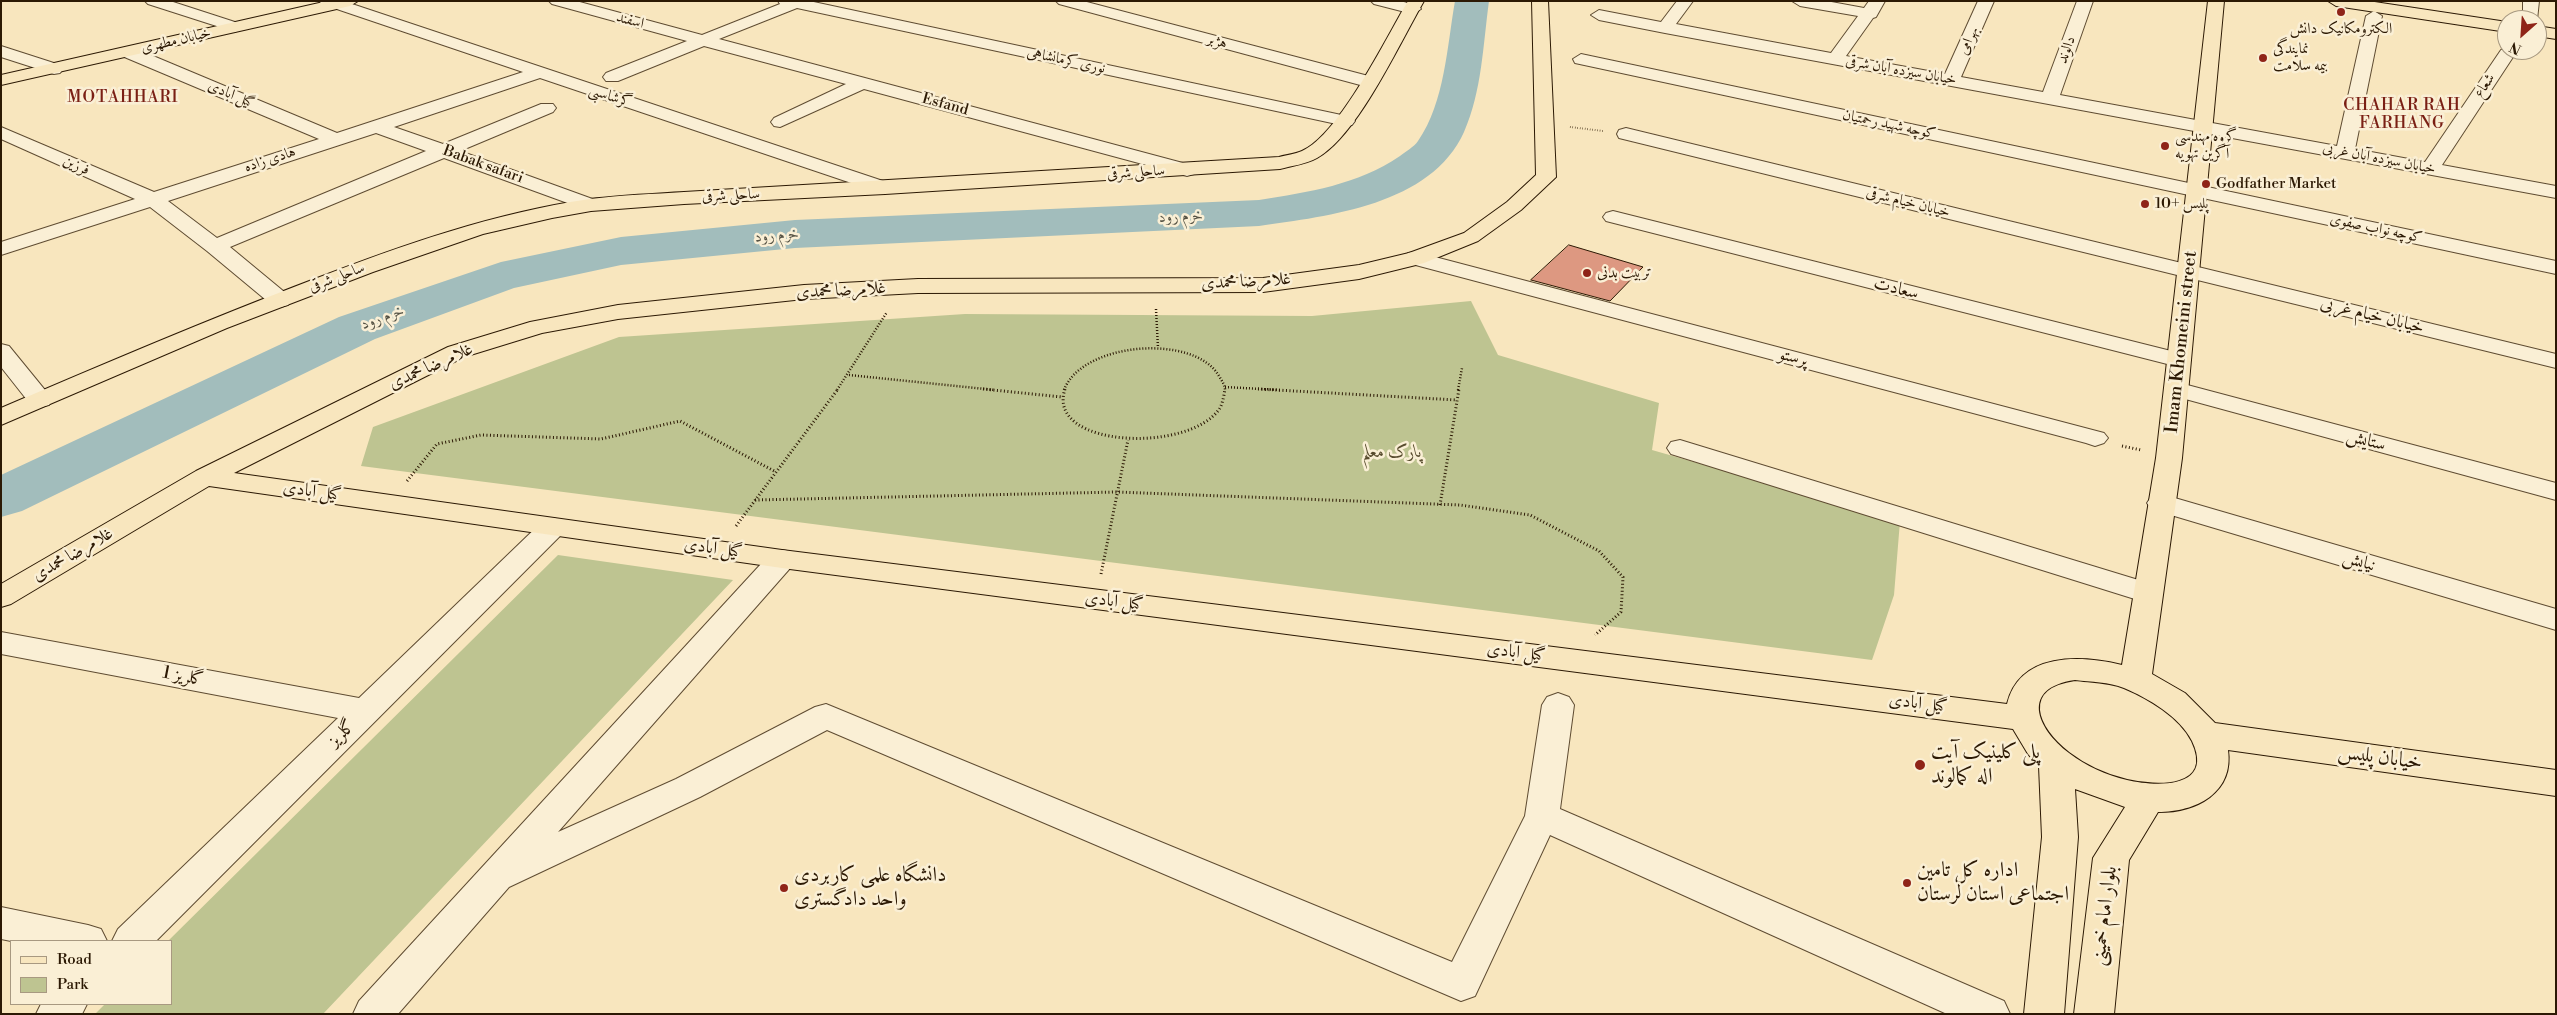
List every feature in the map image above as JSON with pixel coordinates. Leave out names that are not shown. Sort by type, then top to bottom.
[{"type":"main road","name":"غلامرضا محمدی","points":[[1,597],[205,477],[456,352],[538,327],[618,312],[804,292],[902,287],[1263,285],[1359,272],[1416,258],[1471,237],[1514,206],[1546,177],[1540,1]]},
{"type":"main road","name":"Imam Khomeini street","points":[[2135,680],[2161,503],[2170,458],[2216,1]]},
{"type":"main road","points":[[2336,1],[2497,25]]},
{"type":"main road","name":"خیابان مطهری","points":[[1,80],[338,2]]},
{"type":"main road","name":"ساحلی شرقی","points":[[1,417],[280,300],[365,267],[478,229],[591,205],[1280,163],[1308,154],[1328,141],[1346,121],[1414,5]]},
{"type":"main road","name":"گیل آبادی","points":[[205,477],[782,559],[2025,718]]},
{"type":"main road","points":[[2075,669],[2104,671],[2135,680],[2163,694],[2188,713],[2205,734],[2214,755],[2212,774],[2199,789],[2177,797],[2148,799],[2116,792],[2084,779],[2056,761],[2035,739],[2025,718],[2024,699],[2033,683],[2050,673],[2075,669]]},
{"type":"main road","name":"خیابان پلیس","points":[[2205,734],[2556,783]]},
{"type":"main road","points":[[2044,1014],[2060,836],[2056,761]]},
{"type":"main road","name":"بلوار امام خمینی","points":[[2094,1014],[2111,858],[2148,799]]},
{"type":"street","points":[[153,1],[235,27]]},
{"type":"street","name":"اسفند","points":[[557,1],[704,40]]},
{"type":"street","name":"هژبر","points":[[1064,1],[1370,82]]},
{"type":"street","points":[[1379,1],[1414,5]]},
{"type":"street","points":[[1665,28],[1685,1]]},
{"type":"street","points":[[1800,1],[1874,7]]},
{"type":"street","name":"بهرامی","points":[[1951,80],[1986,1]]},
{"type":"street","name":"دالوند","points":[[2050,98],[2084,1]]},
{"type":"street","name":"گرشاسبی","points":[[338,2],[539,73],[885,188]]},
{"type":"street","points":[[612,77],[793,2]]},
{"type":"street","name":"نوری کرمانشاهی","points":[[793,2],[1346,121]]},
{"type":"street","points":[[1834,59],[1874,7]]},
{"type":"street","name":"خیابان سیزده آبان شرقی","points":[[1599,16],[2203,126]]},
{"type":"street","points":[[2345,153],[2374,16]]},
{"type":"street","name":"Esfand","points":[[704,40],[1186,170]]},
{"type":"street","points":[[1,51],[54,69]]},
{"type":"street","name":"گیل آبادی","points":[[128,52],[334,139]]},
{"type":"street","name":"کوچه شهید رحمتیان","points":[[1581,59],[2197,190]]},
{"type":"street","name":"شعاع","points":[[2430,168],[2503,60]]},
{"type":"street","name":"هادی زاده","points":[[1,249],[539,73]]},
{"type":"street","points":[[780,122],[862,83]]},
{"type":"street","points":[[215,246],[547,108]]},
{"type":"street","name":"Babak safari","points":[[375,126],[591,205]]},
{"type":"street","name":"خیابان سیزده آبان غربی","points":[[2203,126],[2556,192]]},
{"type":"street","name":"فرزین","points":[[1,132],[152,199],[215,246],[280,300]]},
{"type":"street","name":"خیابان خیام شرقی","points":[[1626,134],[2189,271]]},
{"type":"street","name":"کوچه نواب صفوی","points":[[2197,190],[2556,268]]},
{"type":"street","name":"سعادت","points":[[1613,217],[2179,360]]},
{"type":"street","name":"پرستو","points":[[1416,258],[2095,438]]},
{"type":"street","name":"خیابان خیام غربی","points":[[2189,271],[2556,361]]},
{"type":"street","points":[[1,351],[40,400]]},
{"type":"street","name":"ستایش","points":[[2176,389],[2556,492]]},
{"type":"street","points":[[1680,448],[2148,593]]},
{"type":"street","name":"نیایش","points":[[2161,503],[2556,620]]},
{"type":"street","name":"گلریز","points":[[131,940],[553,527]]},
{"type":"street","points":[[373,1014],[782,559]]},
{"type":"street","name":"گلریز 1","points":[[1,643],[365,711]]},
{"type":"street","points":[[496,877],[688,788],[826,716],[1462,984],[1542,816],[1558,704]]},
{"type":"street","points":[[1542,816],[1990,1014]]},
{"type":"street","points":[[1,923],[83,940]]},
{"type":"street","points":[[56,1014],[66,1005]]},
{"type":"path","points":[[1545,124],[1626,134]]},
{"type":"path","points":[[1155,285],[1158,348]]},
{"type":"path","points":[[718,550],[848,375],[902,287]]},
{"type":"path","points":[[1158,348],[1190,354],[1214,368],[1225,387],[1220,407],[1199,426],[1166,437],[1128,440],[1094,432],[1070,417],[1062,397],[1070,377],[1092,360],[1124,350],[1158,348]]},
{"type":"path","points":[[1440,505],[1462,368]]},
{"type":"path","points":[[848,375],[1062,397]]},
{"type":"path","points":[[1225,387],[1457,400]]},
{"type":"path","points":[[388,503],[437,444],[481,435],[601,439],[680,421],[776,472]]},
{"type":"path","points":[[2095,438],[2170,458]]},
{"type":"path","points":[[1096,599],[1128,440]]},
{"type":"path","points":[[755,500],[1117,492],[1440,505],[1530,515],[1599,551],[1623,577],[1621,612],[1567,659]]},
{"type":"green space","name":"پارک معلم","points":[[1471,301],[1498,355],[1659,403],[1652,450],[1900,521],[1894,595],[1872,660],[361,466],[373,427],[619,337],[965,314],[1312,316]]},
{"type":"green space","points":[[558,555],[733,580],[323,1014],[95,1014],[104,1005],[172,1005],[172,940],[169,940]]},
{"type":"building","name":"تربیت بدنی","points":[[1569,245],[1643,267],[1610,301],[1531,280]]},
{"type":"waterway","name":"خرم رود","points":[[1,498],[357,328],[501,276],[621,251],[795,234],[1259,213],[1323,203],[1364,191],[1402,173],[1435,148],[1451,114],[1461,77],[1472,1]]},
{"type":"place","name":"الکترومکانیک دانش","points":[[2341,12]]},
{"type":"place","name":"نمایندگی بیمه سلامت","points":[[2263,58]]},
{"type":"place","name":"گروه مهندسی آگرین تهویه","points":[[2165,146]]},
{"type":"place","name":"Godfather Market","points":[[2206,184]]},
{"type":"place","name":"پلیس +10","points":[[2145,204]]},
{"type":"place","name":"تربیت بدنی","points":[[1587,273]]},
{"type":"place","name":"پلی کلینیک آیت اله کمالوند","points":[[1920,765]]},
{"type":"place","name":"اداره کل تامین اجتماعی استان لرستان","points":[[1907,883]]},
{"type":"place","name":"دانشگاه علمی کاربردی واحد دادگستری","points":[[784,888]]},
{"type":"district","name":"MOTAHHARI","points":[[123,98]]},
{"type":"district","name":"CHAHAR RAH FARHANG","points":[[2402,115]]}]
